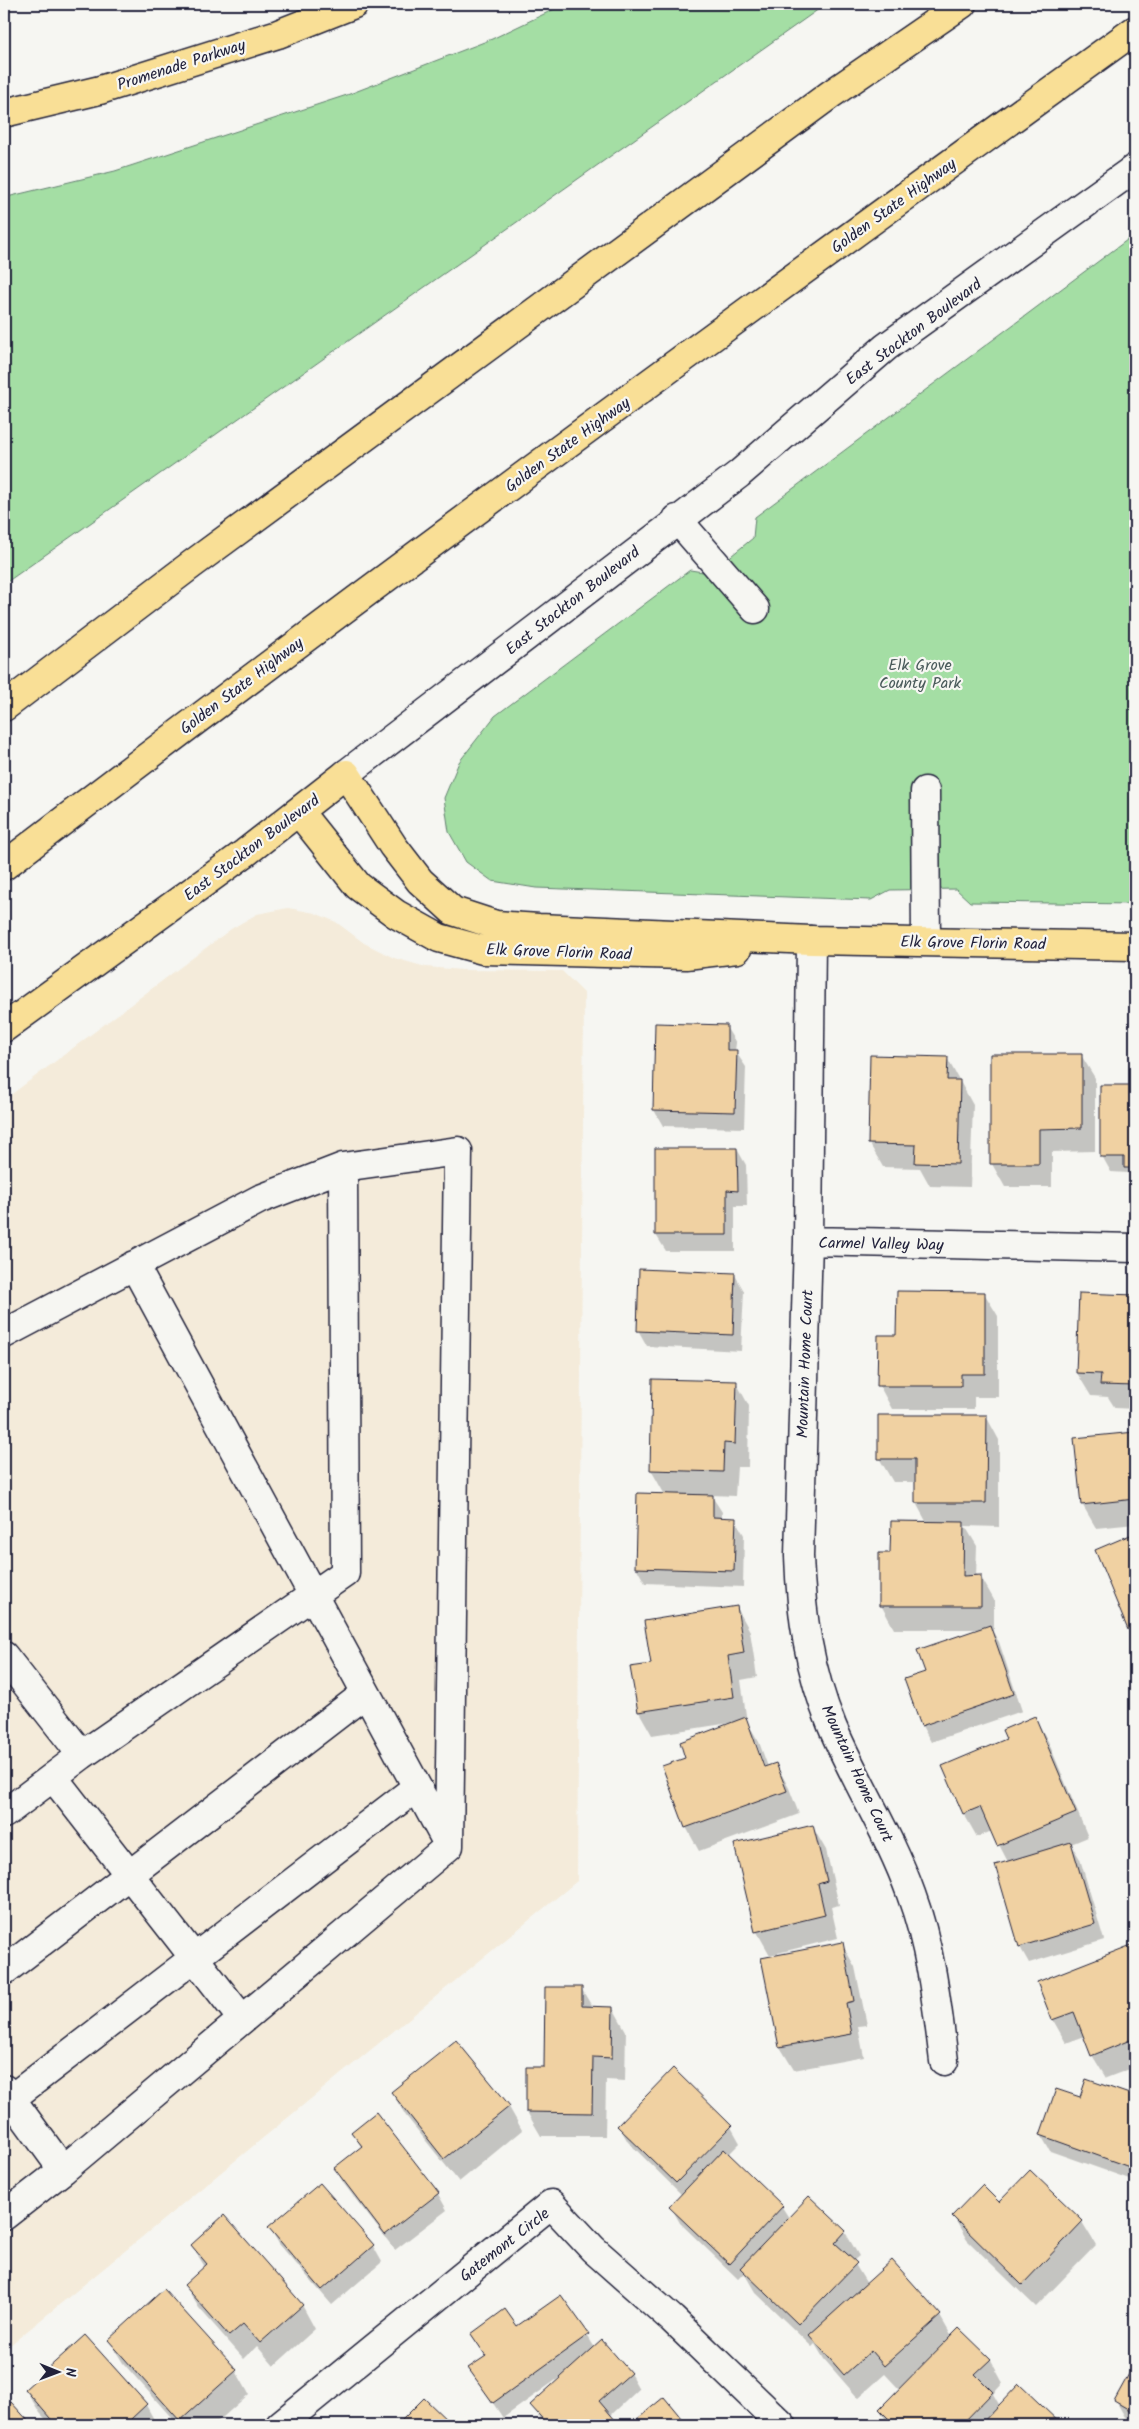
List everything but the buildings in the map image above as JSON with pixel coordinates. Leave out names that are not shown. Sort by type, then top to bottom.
[{"type":"main road","name":"Promenade Parkway","points":[[4,113],[100,90],[278,34],[354,4]]},
{"type":"main road","points":[[4,707],[191,565],[832,94],[962,4]]},
{"type":"main road","name":"Golden State Highway","points":[[4,866],[263,667],[1135,30]]},
{"type":"main road","name":"East Stockton Boulevard","points":[[4,1028],[246,853],[346,774]]},
{"type":"main road","name":"Elk Grove Florin Road","points":[[346,774],[420,881],[453,911],[496,924],[539,928],[811,940],[1135,946]]},
{"type":"main road","name":"Elk Grove Florin Road","points":[[299,812],[358,886],[396,914],[439,938],[483,950],[686,955],[811,940]]},
{"type":"street","name":"East Stockton Boulevard","points":[[346,774],[677,519],[739,474],[886,347],[1135,168]]},
{"type":"street","points":[[677,519],[755,609]]},
{"type":"street","points":[[924,791],[926,941]]},
{"type":"street","name":"Carmel Valley Way","points":[[811,940],[808,1241],[1135,1248]]},
{"type":"street","points":[[4,1334],[260,1199],[343,1167],[458,1150],[449,1846],[63,2170],[4,2216]]},
{"type":"street","points":[[4,1814],[82,1755],[345,1572],[343,1167]]},
{"type":"street","name":"Mountain Home Court","points":[[808,1241],[799,1556],[806,1643],[818,1686],[833,1727],[896,1853],[912,1895],[935,1982],[944,2061]]},
{"type":"street","points":[[134,1265],[449,1846]]},
{"type":"street","points":[[4,1656],[82,1755]]},
{"type":"street","points":[[4,1971],[366,1693]]},
{"type":"street","points":[[53,1777],[242,2020]]},
{"type":"street","points":[[63,2170],[6,2097],[194,1958],[417,1787]]},
{"type":"street","name":"Gatemont Circle","points":[[280,2425],[551,2204],[593,2249],[672,2319],[782,2425]]},
{"type":"shaded area","points":[[288,908],[315,913],[336,922],[364,943],[394,958],[426,967],[462,970],[562,971],[584,993],[577,1881],[4,2350],[4,1100],[231,929],[257,914]]},
{"type":"green space","points":[[565,4],[826,4],[4,584],[4,201],[11,196],[115,171],[347,95],[492,39]]},
{"type":"green space","name":"Elk Grove County Park","points":[[1135,234],[1135,904],[970,902],[956,889],[890,890],[871,900],[536,888],[492,881],[466,862],[449,832],[444,798],[459,762],[495,716],[690,570],[710,573],[753,538],[755,517]]}]
